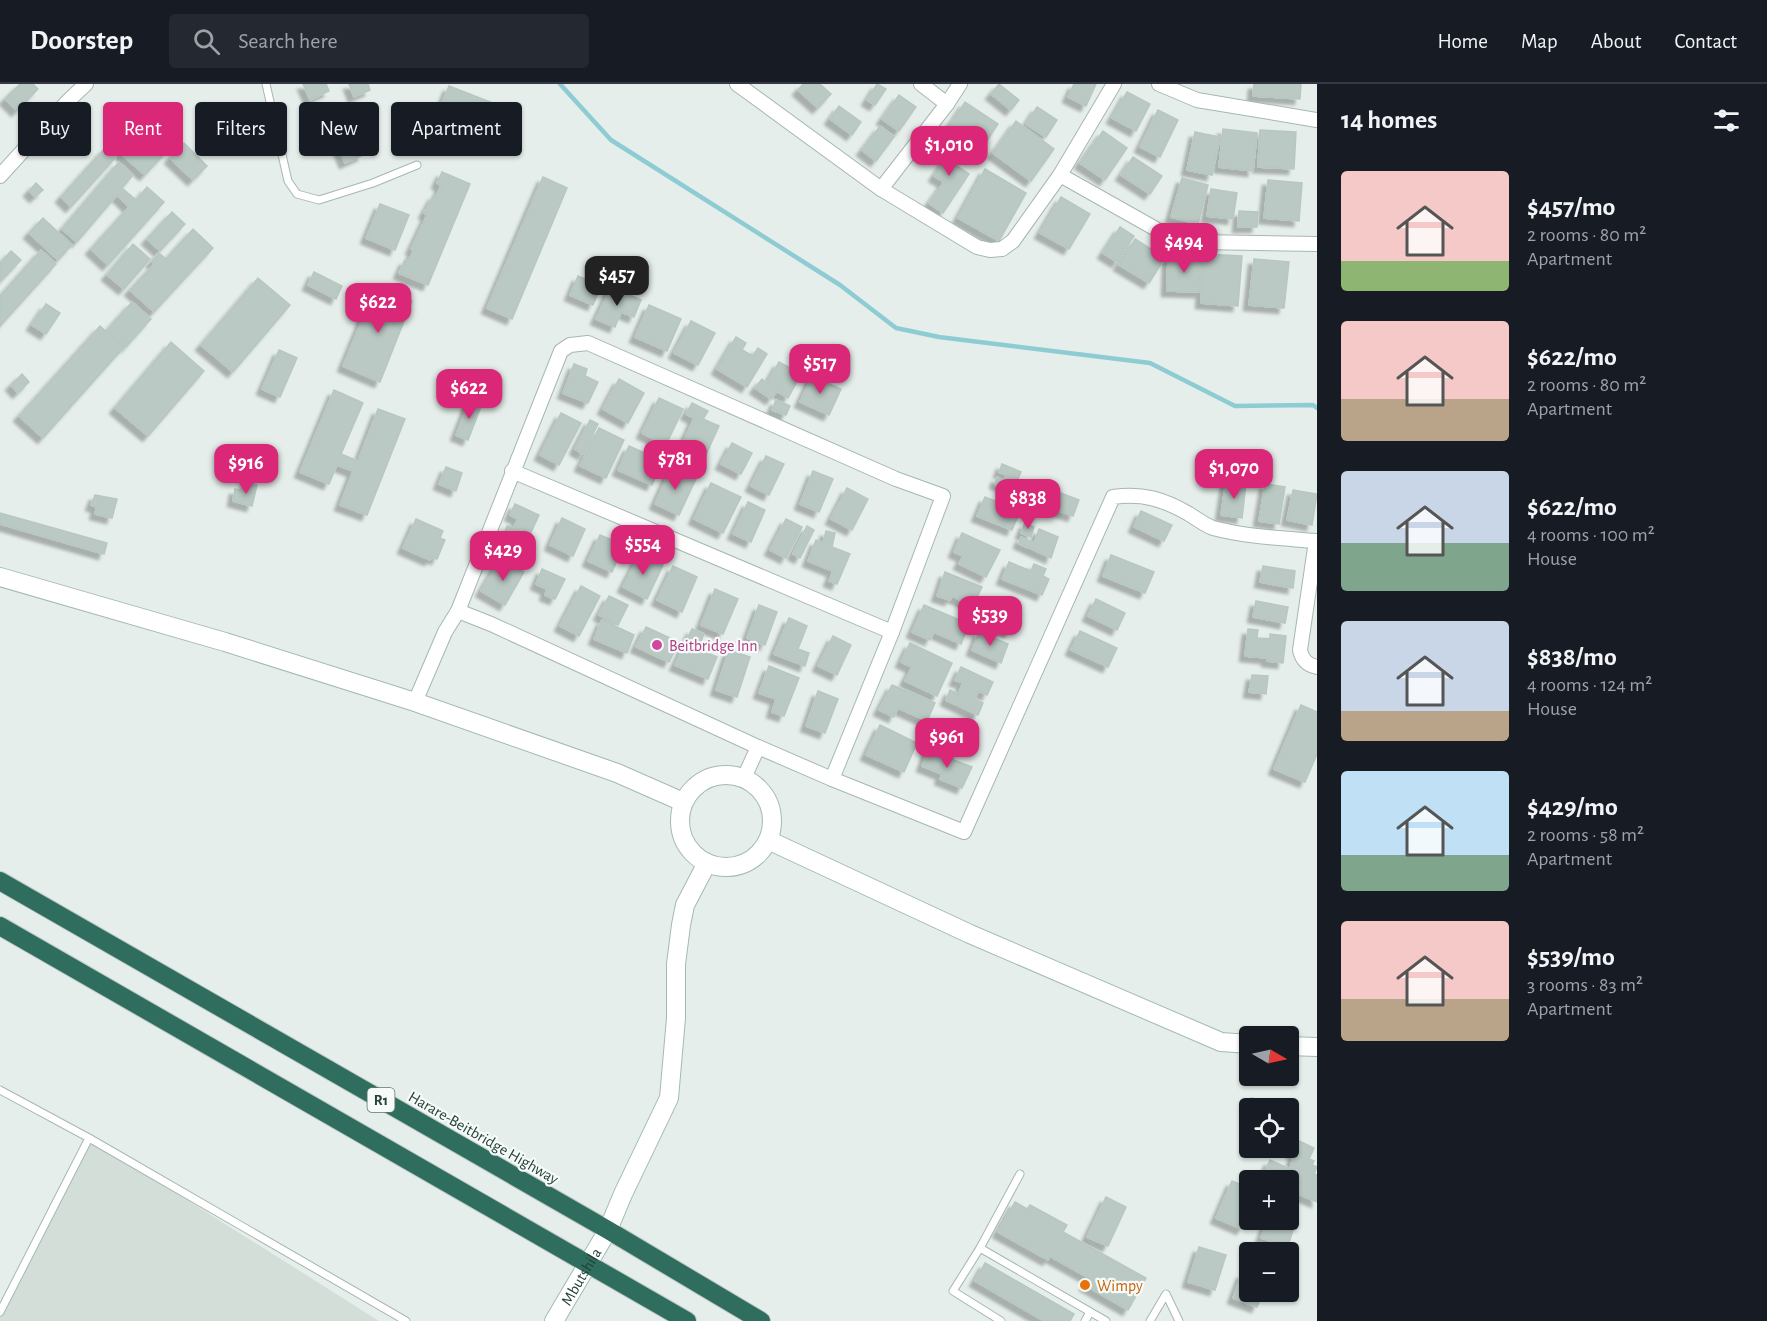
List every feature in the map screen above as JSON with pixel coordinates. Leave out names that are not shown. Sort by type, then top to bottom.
[{"type":"highway","name":"Harare-Beitbridge Highway","points":[[0,881],[608,1230],[761,1321]]},
{"type":"highway","name":"R1","points":[[0,926],[687,1321]]},
{"type":"street","points":[[0,176],[69,99],[86,84]]},
{"type":"street","points":[[737,84],[881,189],[977,247],[990,250],[1002,249],[1013,241],[1060,175],[1114,84]]},
{"type":"street","points":[[921,84],[947,104]]},
{"type":"street","points":[[881,189],[960,84]]},
{"type":"street","points":[[1159,84],[1197,100],[1317,120]]},
{"type":"street","points":[[1060,175],[1163,234],[1199,242],[1317,244]]},
{"type":"street","points":[[415,702],[445,632],[458,611],[561,351],[570,345],[588,343],[896,479],[943,496],[892,632],[832,779]]},
{"type":"street","points":[[512,471],[892,632]]},
{"type":"street","points":[[458,611],[758,747],[964,832],[1113,497],[1133,494],[1153,498],[1175,506],[1210,527],[1251,536],[1316,541],[1300,650],[1305,662],[1317,667]]},
{"type":"street","points":[[0,577],[225,642],[415,702],[617,773],[683,802]]},
{"type":"street","points":[[744,778],[758,747]]},
{"type":"street","points":[[734,775],[744,778],[753,784],[766,799],[772,819],[768,840],[756,856],[737,866],[727,867],[707,863],[690,851],[681,833],[679,822],[683,802],[696,786],[714,776],[734,775]]},
{"type":"street","points":[[768,840],[970,934],[1221,1042],[1239,1043]]},
{"type":"street","name":"Mbutshila","points":[[554,1321],[608,1230],[669,1098],[676,1018],[676,964],[681,925],[685,905],[707,863]]},
{"type":"street","points":[[1299,1047],[1317,1047]]},
{"type":"lane","points":[[266,84],[288,181],[297,194],[319,200],[373,183],[417,165]]},
{"type":"lane","points":[[0,1090],[89,1138],[406,1321]]},
{"type":"lane","points":[[0,1312],[89,1138]]},
{"type":"lane","points":[[1001,1321],[953,1292],[1020,1174]]},
{"type":"lane","points":[[980,1248],[1106,1321]]},
{"type":"lane","points":[[1150,1321],[1166,1294],[1179,1321]]},
{"type":"lane","points":[[1085,1321],[1090,1312]]},
{"type":"shaded area","points":[[89,1138],[379,1321],[0,1321],[0,1313]]},
{"type":"building","points":[[20,84],[33,84],[38,89],[26,102],[18,102],[17,111],[5,99]]},
{"type":"building","points":[[303,84],[326,84],[329,91],[310,100]]},
{"type":"building","points":[[349,84],[368,84],[370,90],[354,97]]},
{"type":"building","points":[[803,84],[820,84],[831,94],[818,108],[798,90]]},
{"type":"building","points":[[877,84],[886,89],[875,105],[867,100]]},
{"type":"building","points":[[999,84],[1019,100],[1011,110],[991,94]]},
{"type":"building","points":[[1074,84],[1096,84],[1086,106],[1068,97]]},
{"type":"building","points":[[1254,84],[1301,84],[1300,99],[1253,96]]},
{"type":"building","points":[[449,86],[490,102],[442,102]]},
{"type":"building","points":[[1127,92],[1150,104],[1136,131],[1112,118]]},
{"type":"building","points":[[899,95],[916,107],[899,131],[882,119]]},
{"type":"building","points":[[965,102],[998,124],[979,153],[946,131]]},
{"type":"building","points":[[839,106],[861,122],[852,135],[830,119]]},
{"type":"building","points":[[1037,107],[1057,120],[1046,137],[1026,124]]},
{"type":"building","points":[[1158,110],[1178,120],[1160,157],[1140,147]]},
{"type":"building","points":[[1016,121],[1054,149],[1031,181],[993,153]]},
{"type":"building","points":[[880,126],[894,137],[876,161],[862,150]]},
{"type":"building","points":[[1223,129],[1257,133],[1253,171],[1219,167]]},
{"type":"building","points":[[1260,130],[1296,132],[1294,169],[1258,167]]},
{"type":"building","points":[[1103,131],[1127,148],[1105,180],[1080,163]]},
{"type":"building","points":[[1195,132],[1220,137],[1212,175],[1187,170]]},
{"type":"building","points":[[945,138],[965,151],[956,165],[969,174],[943,213],[929,203],[944,182],[934,176],[950,152],[940,145]]},
{"type":"building","points":[[183,144],[207,166],[193,180],[170,158],[183,156]]},
{"type":"building","points":[[103,150],[103,156],[116,157],[71,207],[61,197]]},
{"type":"building","points":[[124,156],[162,156],[145,175]]},
{"type":"building","points":[[342,156],[361,156],[345,163]]},
{"type":"building","points":[[1133,157],[1162,176],[1150,194],[1121,175]]},
{"type":"building","points":[[119,162],[133,175],[122,188],[136,200],[147,187],[164,202],[108,265],[91,249],[129,207],[117,195],[77,242],[62,229]]},
{"type":"building","points":[[985,169],[1026,193],[999,241],[958,218]]},
{"type":"building","points":[[442,172],[470,184],[428,285],[399,273],[405,260],[408,261],[414,250],[411,249],[427,215],[424,213],[434,195],[436,197],[441,185],[437,183]]},
{"type":"building","points":[[543,177],[567,188],[512,319],[487,308]]},
{"type":"building","points":[[1182,178],[1208,185],[1198,224],[1171,217]]},
{"type":"building","points":[[1268,180],[1302,183],[1299,221],[1264,218]]},
{"type":"building","points":[[36,183],[43,190],[35,197],[29,191]]},
{"type":"building","points":[[1211,189],[1237,193],[1233,219],[1207,216]]},
{"type":"building","points":[[1061,197],[1090,214],[1069,249],[1040,233]]},
{"type":"building","points":[[380,204],[409,215],[395,250],[366,238]]},
{"type":"building","points":[[1239,211],[1258,212],[1257,227],[1238,227]]},
{"type":"building","points":[[172,212],[185,224],[160,251],[147,239]]},
{"type":"building","points":[[43,218],[72,245],[58,260],[29,233]]},
{"type":"building","points":[[1120,227],[1134,236],[1117,262],[1103,253]]},
{"type":"building","points":[[193,229],[213,248],[154,312],[130,290],[154,264],[152,261],[159,253],[166,259]]},
{"type":"building","points":[[1135,239],[1165,258],[1149,283],[1119,265]]},
{"type":"building","points":[[133,244],[150,259],[124,289],[107,275]]},
{"type":"building","points":[[41,250],[56,264],[0,326],[0,296]]},
{"type":"building","points":[[11,251],[21,260],[1,281],[0,263]]},
{"type":"building","points":[[1204,254],[1242,256],[1238,306],[1201,303]]},
{"type":"building","points":[[1168,256],[1201,257],[1200,292],[1167,291]]},
{"type":"building","points":[[1254,259],[1289,262],[1284,308],[1249,305]]},
{"type":"building","points":[[314,272],[342,286],[336,299],[308,285]]},
{"type":"building","points":[[578,276],[601,286],[593,305],[570,295]]},
{"type":"building","points":[[258,278],[290,305],[233,372],[201,345]]},
{"type":"building","points":[[376,286],[412,301],[380,382],[343,366]]},
{"type":"building","points":[[611,287],[641,300],[634,317],[621,312],[615,327],[596,319]]},
{"type":"building","points":[[132,302],[151,319],[126,347],[107,330]]},
{"type":"building","points":[[46,304],[60,313],[46,334],[32,325]]},
{"type":"building","points":[[649,305],[681,319],[667,351],[635,337]]},
{"type":"building","points":[[691,321],[715,333],[698,365],[674,353]]},
{"type":"building","points":[[100,326],[124,347],[43,438],[19,416]]},
{"type":"building","points":[[736,337],[746,343],[742,350],[753,356],[758,348],[767,354],[747,387],[717,369]]},
{"type":"building","points":[[171,342],[204,371],[148,436],[115,408]]},
{"type":"building","points":[[279,350],[297,358],[280,397],[262,389]]},
{"type":"building","points":[[779,362],[801,374],[788,398],[777,391],[771,399],[755,388],[762,379],[767,383]]},
{"type":"building","points":[[574,364],[587,369],[585,376],[598,382],[588,403],[563,393]]},
{"type":"building","points":[[22,374],[29,382],[18,393],[11,385]]},
{"type":"building","points":[[812,376],[841,389],[829,415],[800,402]]},
{"type":"building","points":[[619,379],[644,393],[628,423],[603,409]]},
{"type":"building","points":[[334,390],[363,403],[341,454],[358,461],[378,409],[405,419],[367,515],[340,505],[353,471],[337,465],[329,484],[300,472]]},
{"type":"building","points":[[659,398],[683,409],[666,445],[642,433]]},
{"type":"building","points":[[470,399],[482,404],[468,440],[456,435]]},
{"type":"building","points":[[776,400],[790,406],[786,415],[772,410]]},
{"type":"building","points":[[692,403],[708,411],[703,419],[719,426],[704,459],[681,448],[694,418],[686,414]]},
{"type":"building","points":[[561,413],[581,423],[559,465],[540,455]]},
{"type":"building","points":[[590,420],[598,424],[583,454],[575,449]]},
{"type":"building","points":[[599,428],[624,440],[606,478],[580,466]]},
{"type":"building","points":[[732,443],[752,453],[741,474],[721,464]]},
{"type":"building","points":[[629,446],[662,461],[652,485],[618,470]]},
{"type":"building","points":[[766,456],[784,464],[769,495],[751,486]]},
{"type":"building","points":[[1002,464],[1021,472],[1018,479],[1013,478],[1011,482],[1026,489],[1024,494],[995,483],[997,477],[1004,480],[1006,475],[999,472]]},
{"type":"building","points":[[446,467],[462,473],[456,491],[439,484]]},
{"type":"building","points":[[671,468],[696,479],[679,515],[655,504]]},
{"type":"building","points":[[813,471],[833,479],[819,512],[800,504]]},
{"type":"building","points":[[1226,481],[1246,484],[1242,518],[1221,515]]},
{"type":"building","points":[[246,482],[257,485],[252,506],[233,501],[235,489],[244,491]]},
{"type":"building","points":[[711,483],[741,497],[723,533],[694,519]]},
{"type":"building","points":[[1265,484],[1285,487],[1279,524],[1259,521]]},
{"type":"building","points":[[1045,487],[1079,500],[1073,516],[1039,503]]},
{"type":"building","points":[[847,488],[868,499],[852,530],[831,519]]},
{"type":"building","points":[[1293,490],[1317,494],[1312,525],[1287,520]]},
{"type":"building","points":[[95,495],[117,499],[112,518],[95,514],[97,507],[91,505]]},
{"type":"building","points":[[985,497],[1020,511],[1012,530],[977,516]]},
{"type":"building","points":[[748,502],[765,510],[751,542],[733,534]]},
{"type":"building","points":[[515,504],[539,515],[525,545],[503,536],[507,526],[513,528],[518,519],[510,515]]},
{"type":"building","points":[[1141,511],[1172,525],[1164,541],[1134,527]]},
{"type":"building","points":[[0,513],[107,543],[104,554],[0,524]]},
{"type":"building","points":[[562,518],[585,529],[573,556],[550,545]]},
{"type":"building","points":[[416,519],[443,531],[440,538],[445,540],[437,559],[432,557],[430,560],[403,548]]},
{"type":"building","points":[[786,519],[802,527],[786,558],[770,550]]},
{"type":"building","points":[[1025,523],[1034,527],[1031,537],[1021,533]]},
{"type":"building","points":[[807,526],[814,530],[800,558],[793,554]]},
{"type":"building","points":[[1039,529],[1058,537],[1051,558],[1019,543],[1021,537],[1034,543]]},
{"type":"building","points":[[826,531],[835,533],[832,547],[850,554],[837,584],[829,581],[833,571],[808,561],[816,540],[823,543]]},
{"type":"building","points":[[962,533],[1000,550],[986,577],[959,564],[963,556],[954,552]]},
{"type":"building","points":[[600,535],[624,545],[612,572],[588,561]]},
{"type":"building","points":[[640,553],[663,565],[647,599],[623,587]]},
{"type":"building","points":[[1111,555],[1154,572],[1145,593],[1103,576]]},
{"type":"building","points":[[500,559],[524,572],[505,605],[481,591]]},
{"type":"building","points":[[1009,562],[1031,571],[1034,564],[1046,569],[1043,576],[1049,579],[1042,595],[1002,579]]},
{"type":"building","points":[[673,566],[697,577],[682,612],[657,600]]},
{"type":"building","points":[[1263,566],[1295,571],[1293,588],[1260,582]]},
{"type":"building","points":[[542,569],[565,579],[555,599],[545,595],[547,589],[536,584]]},
{"type":"building","points":[[945,572],[982,587],[973,606],[952,596],[950,600],[937,596]]},
{"type":"building","points":[[581,586],[600,596],[579,636],[560,626]]},
{"type":"building","points":[[715,589],[738,599],[723,634],[701,625]]},
{"type":"building","points":[[609,596],[628,605],[618,625],[599,615]]},
{"type":"building","points":[[1096,599],[1125,613],[1117,630],[1088,616]]},
{"type":"building","points":[[1256,601],[1288,607],[1285,623],[1253,617]]},
{"type":"building","points":[[989,604],[1007,612],[1005,616],[1015,621],[1010,632],[981,622]]},
{"type":"building","points":[[759,605],[777,612],[765,645],[747,638]]},
{"type":"building","points":[[924,605],[969,624],[961,644],[934,632],[930,640],[912,632]]},
{"type":"building","points":[[789,618],[807,626],[798,649],[809,653],[805,666],[774,654]]},
{"type":"building","points":[[602,620],[634,635],[627,653],[594,639]]},
{"type":"building","points":[[646,627],[679,642],[669,662],[636,647]]},
{"type":"building","points":[[692,629],[704,634],[698,649],[717,657],[708,679],[675,665]]},
{"type":"building","points":[[1248,629],[1258,630],[1257,638],[1270,639],[1270,634],[1286,636],[1283,663],[1267,661],[1267,658],[1245,656]]},
{"type":"building","points":[[1080,631],[1117,648],[1108,667],[1071,650]]},
{"type":"building","points":[[979,632],[1008,644],[1001,663],[972,650]]},
{"type":"building","points":[[833,636],[851,645],[837,675],[818,666]]},
{"type":"building","points":[[910,643],[952,663],[937,696],[905,681],[912,667],[901,662]]},
{"type":"building","points":[[729,650],[750,657],[737,697],[716,690]]},
{"type":"building","points":[[769,666],[799,678],[784,716],[772,712],[776,699],[759,693]]},
{"type":"building","points":[[961,667],[993,682],[987,695],[979,691],[974,699],[983,703],[978,715],[946,700],[950,690],[958,694],[963,683],[955,680]]},
{"type":"building","points":[[1252,675],[1268,676],[1266,694],[1249,692]]},
{"type":"building","points":[[892,685],[935,703],[927,721],[898,708],[894,717],[879,710]]},
{"type":"building","points":[[818,691],[838,699],[825,733],[806,726]]},
{"type":"building","points":[[1301,705],[1317,712],[1317,754],[1305,782],[1274,769]]},
{"type":"building","points":[[880,725],[917,743],[904,772],[866,755]]},
{"type":"building","points":[[957,728],[971,732],[967,743],[954,739]]},
{"type":"building","points":[[928,750],[972,767],[962,788],[940,779],[942,774],[922,766]]},
{"type":"building","points":[[1299,1141],[1314,1148],[1309,1159],[1314,1161],[1312,1165],[1317,1167],[1314,1174],[1317,1175],[1317,1202],[1299,1195],[1299,1170],[1266,1170],[1270,1160],[1290,1169],[1293,1158],[1299,1158]]},
{"type":"building","points":[[1232,1181],[1239,1184],[1239,1228],[1216,1218]]},
{"type":"building","points":[[1106,1197],[1126,1207],[1108,1246],[1087,1237]]},
{"type":"building","points":[[1015,1202],[1027,1209],[1030,1205],[1067,1225],[1063,1232],[1146,1278],[1128,1310],[1085,1285],[1089,1278],[1050,1256],[1048,1260],[998,1232]]},
{"type":"building","points":[[1264,1230],[1293,1230],[1289,1242],[1274,1242],[1261,1238]]},
{"type":"building","points":[[1199,1247],[1226,1255],[1215,1290],[1188,1282]]},
{"type":"building","points":[[985,1263],[1074,1314],[1070,1321],[1044,1321],[975,1281]]},
{"type":"building","points":[[1239,1281],[1239,1300],[1233,1298]]},
{"type":"building","points":[[1244,1302],[1259,1302],[1257,1307]]},
{"type":"waterway","points":[[560,84],[611,140],[840,285],[896,328],[939,337],[1150,363],[1235,406],[1313,405],[1317,408]]},
{"type":"place","name":"Beitbridge Inn","points":[[657,645]]},
{"type":"place","name":"Wimpy","points":[[1085,1285]]}]
